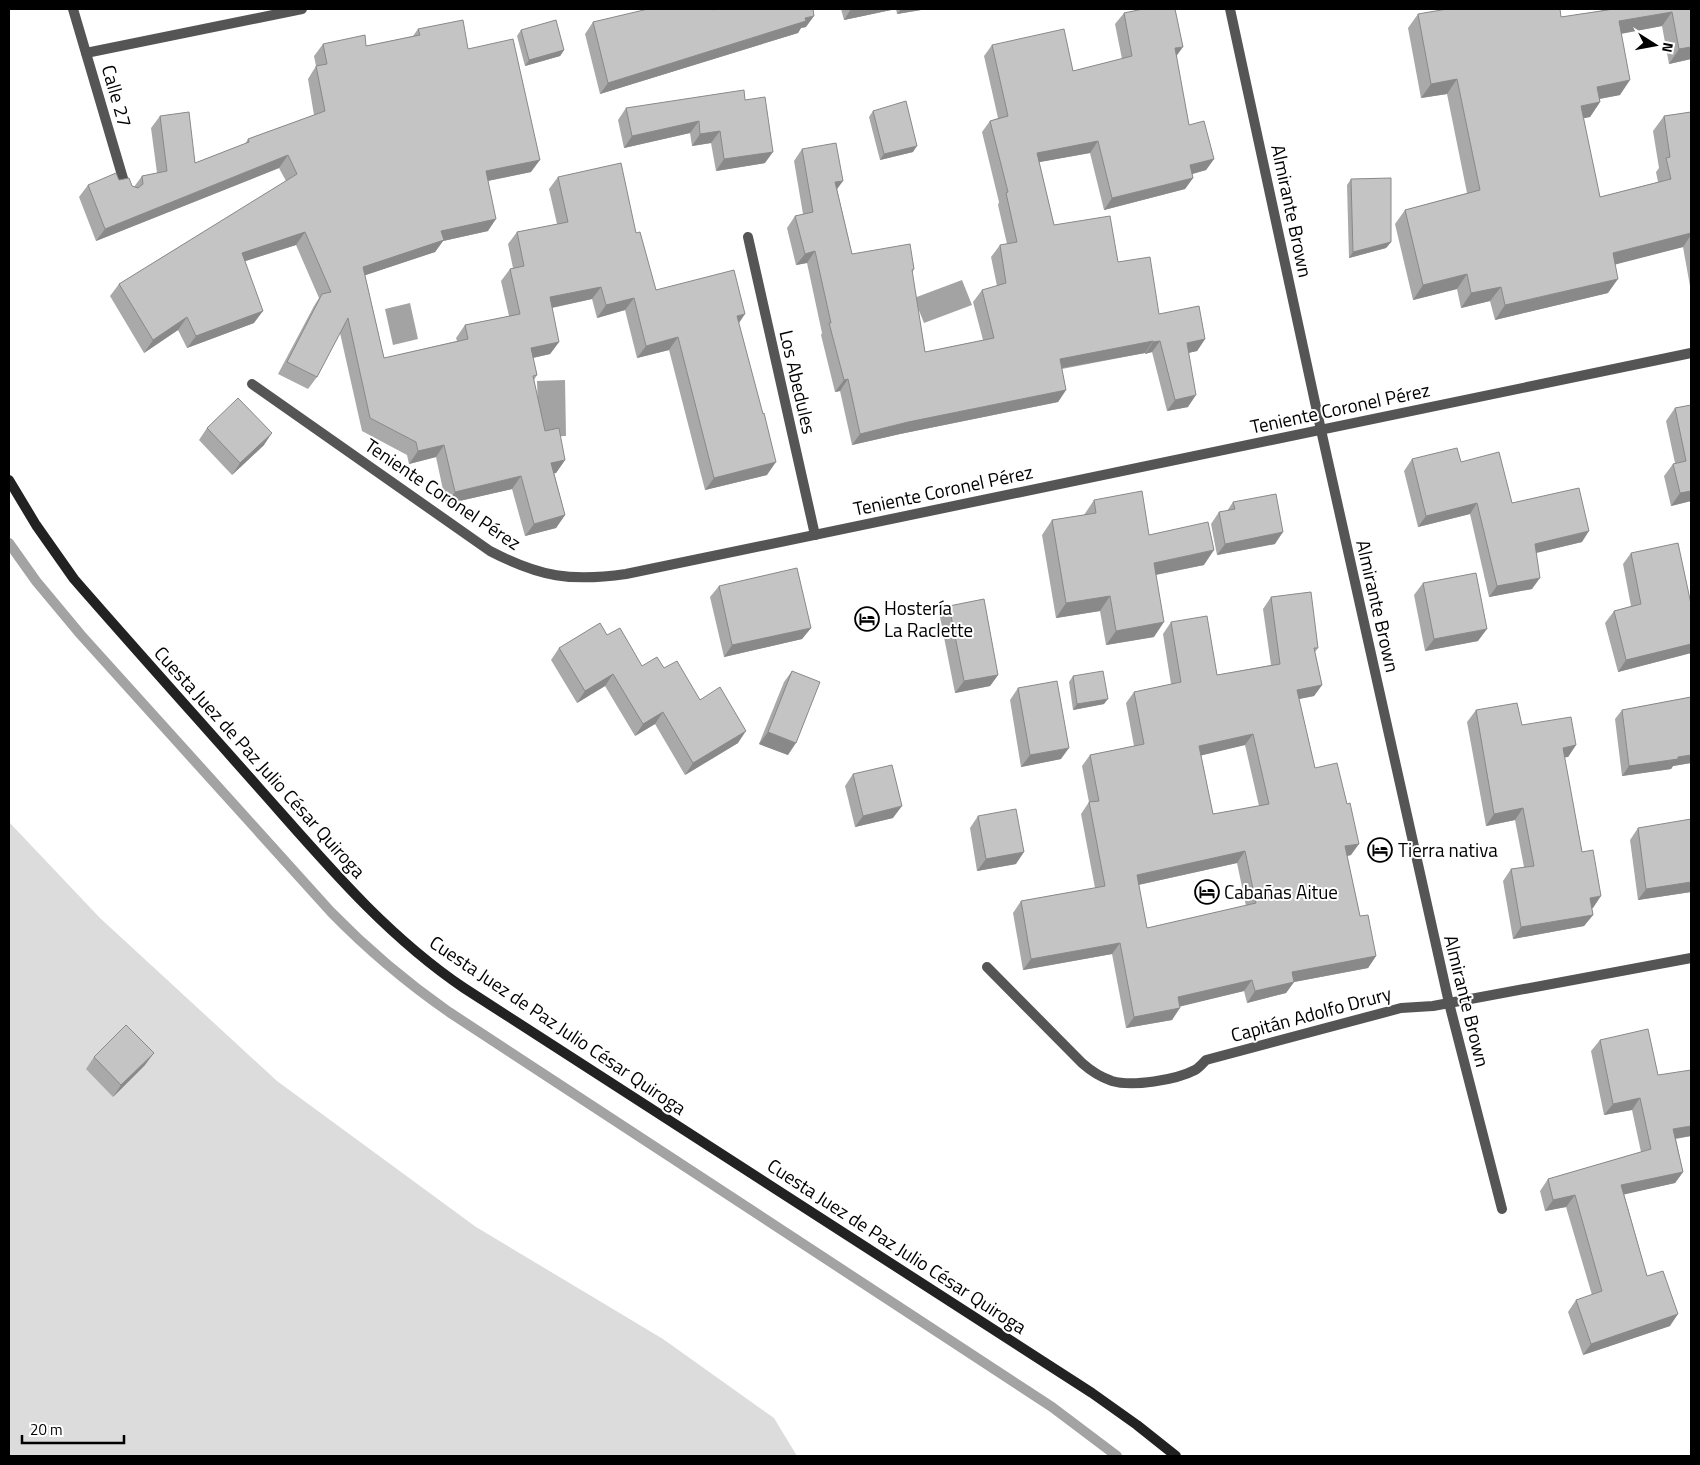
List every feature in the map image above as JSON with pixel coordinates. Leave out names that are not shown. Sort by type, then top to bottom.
[{"type":"street","name":"Calle 27","points":[[73,9],[128,194]]},
{"type":"street","points":[[86,53],[302,9]]},
{"type":"street","name":"Almirante Brown","points":[[1230,9],[1448,1003],[1502,1209]]},
{"type":"street","name":"Los Abedules","points":[[748,237],[815,535]]},
{"type":"street","name":"Teniente Coronel Pérez","points":[[252,384],[490,552],[515,564],[541,573],[570,577],[600,577],[626,574],[1691,354]]},
{"type":"street","name":"Cuesta Juez de Paz Julio César Quiroga","points":[[9,480],[55,554],[79,585],[339,878],[386,926],[413,950],[464,988],[1092,1393],[1176,1456]]},
{"type":"street","name":"Capitán Adolfo Drury","points":[[987,967],[1082,1063],[1100,1076],[1122,1083],[1155,1082],[1196,1070],[1206,1060],[1401,1008],[1433,1006],[1691,958]]},
{"type":"shaded area","points":[[962,280],[972,305],[924,323],[914,298]]},
{"type":"shaded area","points":[[410,303],[418,339],[393,345],[385,309]]},
{"type":"shaded area","points":[[565,380],[566,436],[539,437],[537,381]]},
{"type":"shaded area","points":[[9,822],[100,918],[277,1081],[476,1227],[663,1339],[774,1418],[797,1456],[9,1456]]},
{"type":"building","points":[[648,9],[813,9],[814,16],[805,18],[806,21],[608,83],[593,22]]},
{"type":"building","points":[[1143,9],[1175,9],[1183,47],[1175,48],[1189,125],[1204,121],[1214,159],[1190,165],[1193,178],[1112,198],[1098,141],[1037,153],[1054,225],[1110,216],[1118,262],[1150,257],[1159,314],[1199,306],[1205,339],[1187,343],[1196,395],[1175,400],[1160,341],[1153,341],[1060,359],[1066,390],[908,422],[860,434],[848,379],[844,380],[829,323],[831,323],[815,251],[805,254],[795,216],[813,212],[802,149],[836,143],[843,181],[835,182],[852,254],[910,244],[914,269],[912,270],[925,352],[994,338],[982,290],[1006,283],[1000,245],[1017,242],[1006,193],[1008,192],[990,121],[1008,116],[992,45],[1064,29],[1073,71],[1132,56],[1124,13]]},
{"type":"building","points":[[1447,9],[1560,9],[1561,17],[1614,9],[1691,9],[1691,47],[1679,49],[1672,12],[1619,21],[1630,80],[1597,87],[1600,102],[1581,106],[1600,197],[1671,179],[1666,158],[1670,157],[1664,116],[1691,112],[1691,233],[1613,253],[1618,279],[1505,305],[1501,287],[1471,293],[1467,274],[1423,285],[1405,210],[1480,190],[1457,79],[1431,84],[1418,14]]},
{"type":"building","points":[[463,20],[468,49],[513,39],[540,160],[486,171],[496,219],[441,231],[444,240],[363,267],[384,358],[468,339],[465,325],[520,314],[510,269],[524,266],[517,232],[568,222],[558,177],[621,163],[636,233],[640,232],[656,290],[734,270],[745,314],[737,316],[776,462],[714,478],[678,337],[646,346],[634,298],[606,305],[601,287],[550,297],[559,342],[531,348],[537,375],[533,376],[545,431],[559,428],[565,460],[551,463],[565,515],[534,524],[521,476],[455,492],[444,445],[418,451],[416,442],[370,418],[348,318],[317,377],[287,362],[322,294],[331,292],[305,232],[242,253],[263,311],[196,336],[187,317],[153,340],[119,284],[297,174],[288,155],[105,229],[88,185],[116,173],[119,180],[129,178],[132,186],[138,188],[143,184],[142,176],[167,171],[160,116],[189,112],[195,163],[249,142],[248,139],[325,111],[316,66],[327,64],[323,44],[365,35],[366,46],[420,35],[418,29]]},
{"type":"building","points":[[556,20],[564,50],[529,60],[521,30]]},
{"type":"building","points":[[744,90],[745,100],[765,97],[773,152],[724,159],[720,131],[700,134],[699,121],[632,136],[626,108]]},
{"type":"building","points":[[906,101],[917,146],[884,154],[873,111]]},
{"type":"building","points":[[1391,178],[1391,242],[1353,252],[1351,179]]},
{"type":"building","points":[[238,398],[272,433],[240,463],[207,428]]},
{"type":"building","points":[[1691,405],[1691,491],[1680,493],[1673,464],[1686,461],[1675,408]]},
{"type":"building","points":[[1457,448],[1461,462],[1499,452],[1512,503],[1579,488],[1589,531],[1535,544],[1540,578],[1497,586],[1477,503],[1426,516],[1412,459]]},
{"type":"building","points":[[1142,491],[1149,535],[1208,522],[1214,550],[1154,563],[1164,622],[1116,631],[1110,596],[1066,603],[1052,520],[1096,513],[1094,500]]},
{"type":"building","points":[[1276,494],[1283,532],[1225,544],[1219,512],[1235,509],[1233,502]]},
{"type":"building","points":[[1678,543],[1691,604],[1691,644],[1626,660],[1614,611],[1641,604],[1631,553]]},
{"type":"building","points":[[797,568],[811,628],[732,645],[719,586]]},
{"type":"building","points":[[1476,573],[1487,629],[1434,639],[1423,583]]},
{"type":"building","points":[[1311,592],[1318,648],[1314,648],[1322,685],[1297,690],[1315,768],[1337,763],[1347,804],[1350,803],[1359,844],[1345,846],[1360,916],[1368,915],[1376,956],[1292,972],[1294,982],[1255,991],[1252,980],[1178,997],[1180,1008],[1134,1017],[1120,943],[1031,959],[1021,901],[1105,886],[1089,802],[1099,801],[1090,755],[1144,744],[1134,692],[1181,682],[1171,622],[1207,616],[1217,675],[1280,664],[1271,597]],"holes":[[[1253,734],[1269,804],[1213,814],[1199,746]],[[1245,851],[1256,903],[1147,928],[1137,875]]]},
{"type":"building","points":[[984,599],[998,675],[964,681],[949,606]]},
{"type":"building","points":[[600,623],[607,635],[620,628],[642,666],[657,657],[664,668],[677,661],[700,700],[720,687],[746,731],[693,763],[663,712],[643,724],[613,674],[585,691],[559,648]]},
{"type":"building","points":[[792,671],[820,682],[796,743],[768,732]]},
{"type":"building","points":[[1103,671],[1108,699],[1077,704],[1073,676]]},
{"type":"building","points":[[1057,681],[1069,748],[1030,755],[1018,688]]},
{"type":"building","points":[[1691,697],[1691,755],[1678,757],[1678,759],[1629,766],[1622,710]]},
{"type":"building","points":[[1517,703],[1522,725],[1571,717],[1576,745],[1563,748],[1582,852],[1593,850],[1601,896],[1590,898],[1593,915],[1521,927],[1511,869],[1534,866],[1523,808],[1494,814],[1476,710]]},
{"type":"building","points":[[892,765],[902,806],[863,816],[853,774]]},
{"type":"building","points":[[1016,809],[1024,852],[986,859],[978,816]]},
{"type":"building","points":[[1691,819],[1691,882],[1646,889],[1638,828]]},
{"type":"building","points":[[126,1025],[154,1053],[121,1085],[94,1057]]},
{"type":"building","points":[[1648,1029],[1658,1075],[1691,1070],[1691,1126],[1673,1129],[1683,1172],[1621,1185],[1647,1276],[1663,1271],[1678,1314],[1591,1344],[1576,1300],[1602,1291],[1575,1195],[1553,1200],[1548,1179],[1651,1149],[1640,1098],[1613,1104],[1600,1040]]},
{"type":"waterway","points":[[9,543],[36,581],[81,635],[331,912],[373,952],[403,977],[449,1012],[1052,1407],[1117,1456]]},
{"type":"place","name":"Hostería La Raclette","points":[[867,619]]},
{"type":"place","name":"Tierra nativa","points":[[1380,850]]},
{"type":"place","name":"Cabañas Aitue","points":[[1207,892]]}]
